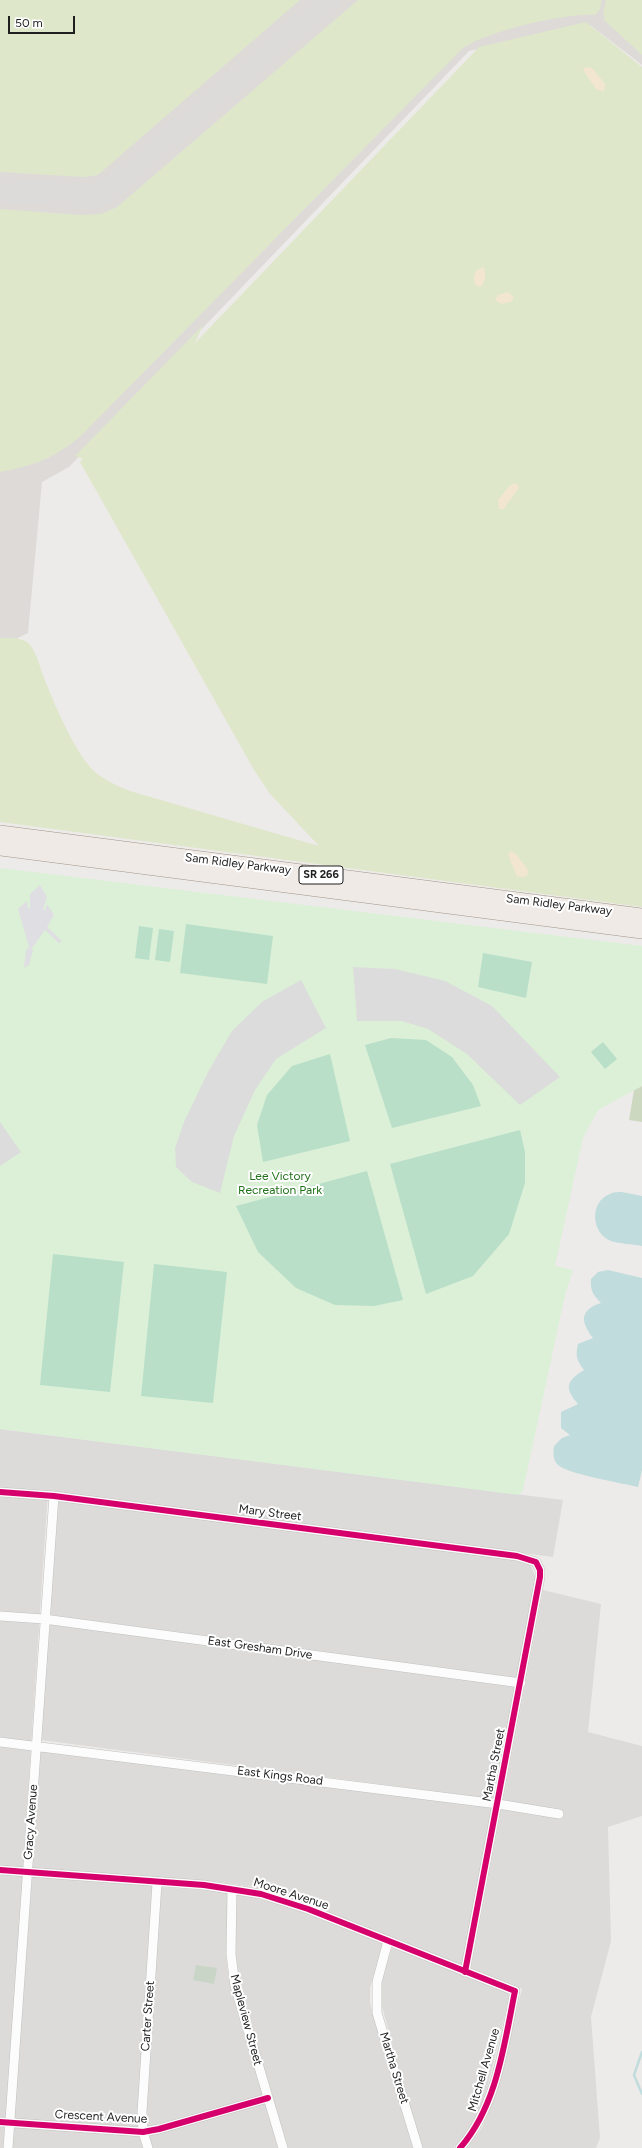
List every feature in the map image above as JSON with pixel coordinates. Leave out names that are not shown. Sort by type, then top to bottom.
[{"type":"main road","name":"Sam Ridley Parkway","points":[[0,833],[642,916]]},
{"type":"main road","name":"Sam Ridley Parkway","points":[[0,848],[642,930]]},
{"type":"street","name":"Mary Street","points":[[0,1492],[54,1496],[516,1556],[536,1562]]},
{"type":"street","name":"Gracy Avenue","points":[[8,2148],[44,1619],[54,1496]]},
{"type":"street","name":"Martha Street","points":[[465,1972],[540,1577],[540,1570],[536,1562]]},
{"type":"street","name":"East Gresham Drive","points":[[0,1616],[44,1619],[521,1683]]},
{"type":"street","name":"East Kings Road","points":[[0,1742],[36,1745],[498,1804],[559,1814]]},
{"type":"street","name":"Moore Avenue","points":[[0,1870],[232,1888],[281,1900],[515,1991]]},
{"type":"street","name":"Carter Street","points":[[148,2148],[143,2132],[142,2112],[157,1883]]},
{"type":"street","name":"Mapleview Street","points":[[232,1888],[231,1954],[235,1986],[283,2148]]},
{"type":"street","name":"Martha Street","points":[[388,1941],[377,1982],[377,2013],[418,2148]]},
{"type":"street","name":"Mitchell Avenue","points":[[460,2148],[471,2135],[486,2107],[515,1991]]},
{"type":"street","name":"Crescent Avenue","points":[[0,2122],[143,2132],[159,2129],[268,2098]]},
{"type":"shaded area","points":[[0,0],[642,0],[642,65],[590,25],[469,51],[69,467],[42,482],[28,633],[16,639],[0,638]]},
{"type":"shaded area","points":[[40,885],[47,897],[43,910],[45,910],[47,904],[54,915],[47,927],[62,941],[59,943],[45,930],[32,948],[33,951],[29,965],[24,968],[26,950],[29,947],[18,909],[27,901],[28,908],[30,908],[30,894]]},
{"type":"shaded area","points":[[353,967],[395,969],[445,981],[492,1006],[560,1077],[520,1105],[467,1054],[428,1029],[402,1021],[357,1021]]},
{"type":"shaded area","points":[[301,980],[326,1028],[276,1059],[255,1090],[234,1136],[220,1193],[192,1182],[176,1167],[175,1148],[184,1122],[208,1072],[232,1031],[262,1002]]},
{"type":"shaded area","points":[[0,1122],[21,1152],[0,1166]]},
{"type":"shaded area","points":[[0,1429],[563,1500],[553,1557],[48,1491],[23,1868],[0,1866]]},
{"type":"shaded area","points":[[58,1500],[520,1560],[530,1564],[536,1578],[518,1678],[49,1615]]},
{"type":"shaded area","points":[[543,1590],[601,1604],[588,1732],[642,1746],[642,1816],[608,1827],[611,1941],[591,2017],[600,2138],[596,2148],[466,2148],[482,2128],[489,2111],[522,1989],[471,1968]]},
{"type":"shaded area","points":[[48,1624],[516,1686],[494,1799],[41,1740]]},
{"type":"shaded area","points":[[39,1749],[493,1807],[462,1966],[308,1904],[253,1887],[220,1882],[32,1868]]},
{"type":"shaded area","points":[[0,1874],[24,1876],[6,2119],[0,2118]]},
{"type":"shaded area","points":[[32,1876],[153,1886],[138,2128],[14,2119]]},
{"type":"shaded area","points":[[160,1887],[228,1892],[226,1953],[228,1973],[233,1997],[263,2095],[147,2127],[147,2090]]},
{"type":"shaded area","points":[[235,1893],[286,1906],[384,1944],[370,1988],[370,2003],[415,2148],[288,2148],[238,1982],[235,1953]]},
{"type":"shaded area","points":[[392,1947],[510,1994],[484,2101],[478,2117],[454,2148],[422,2148],[380,1999],[383,1973]]},
{"type":"shaded area","points":[[265,2103],[279,2148],[152,2148],[149,2135]]},
{"type":"shaded area","points":[[0,2126],[5,2126],[4,2148],[0,2148]]},
{"type":"shaded area","points":[[13,2126],[139,2135],[143,2148],[11,2148]]},
{"type":"green space","points":[[0,0],[300,0],[98,175],[84,177],[0,172]]},
{"type":"green space","points":[[358,0],[602,0],[600,9],[595,15],[565,17],[527,24],[490,35],[463,48],[81,436],[52,456],[34,464],[0,472],[0,209],[81,215],[101,214],[117,207]]},
{"type":"green space","points":[[606,0],[642,0],[642,55],[605,21],[603,13]]},
{"type":"green space","points":[[586,22],[642,67],[642,907],[0,822],[0,638],[14,638],[24,640],[33,649],[53,699],[72,740],[87,764],[99,775],[130,791],[319,846],[270,794],[254,770],[80,462],[83,459],[75,456],[203,325],[195,343],[479,47]]},
{"type":"green space","name":"Lee Victory Recreation Park","points":[[0,868],[642,946],[642,1086],[598,1110],[583,1138],[555,1266],[573,1270],[565,1295],[523,1490],[519,1495],[0,1429]]},
{"type":"green space","points":[[186,924],[273,936],[267,984],[180,973]]},
{"type":"green space","points":[[139,926],[153,928],[149,960],[135,958]]},
{"type":"green space","points":[[159,929],[174,931],[170,962],[155,960]]},
{"type":"green space","points":[[483,953],[532,962],[526,998],[478,987]]},
{"type":"green space","points":[[391,1038],[426,1040],[452,1057],[473,1085],[481,1106],[392,1128],[365,1045]]},
{"type":"green space","points":[[603,1042],[617,1059],[605,1069],[591,1052]]},
{"type":"green space","points":[[330,1054],[350,1141],[263,1162],[257,1125],[267,1095],[292,1066]]},
{"type":"green space","points":[[642,1086],[642,1122],[629,1120],[634,1090]]},
{"type":"green space","points":[[520,1130],[525,1152],[525,1183],[509,1234],[473,1276],[426,1294],[390,1164]]},
{"type":"green space","points":[[367,1171],[403,1300],[374,1306],[335,1305],[296,1288],[258,1252],[236,1206]]},
{"type":"green space","points":[[53,1254],[124,1262],[110,1392],[40,1385]]},
{"type":"green space","points":[[154,1264],[227,1272],[213,1403],[141,1396]]},
{"type":"green space","points":[[196,1965],[217,1968],[214,1984],[193,1980]]},
{"type":"sand","points":[[586,67],[592,68],[605,84],[605,89],[603,92],[596,89],[583,70]]},
{"type":"sand","points":[[483,267],[485,279],[482,286],[478,287],[474,281],[474,275],[476,271]]},
{"type":"sand","points":[[508,292],[514,297],[511,302],[502,304],[495,300],[498,295]]},
{"type":"sand","points":[[516,483],[519,487],[516,493],[504,509],[499,509],[498,500],[510,485]]},
{"type":"sand","points":[[510,851],[515,853],[528,870],[527,876],[517,876],[508,855]]},
{"type":"water","points":[[622,1192],[642,1196],[642,1246],[611,1241],[604,1237],[596,1225],[595,1218],[598,1204],[603,1198],[611,1193]]},
{"type":"water","points":[[608,1270],[642,1278],[642,1470],[638,1487],[595,1478],[562,1468],[557,1464],[553,1451],[554,1446],[562,1438],[570,1435],[561,1428],[561,1412],[578,1404],[570,1393],[569,1385],[570,1381],[584,1370],[577,1358],[578,1344],[593,1338],[586,1326],[584,1317],[589,1309],[601,1303],[593,1292],[591,1279],[598,1272]]},
{"type":"waterway","points":[[642,2052],[634,2075],[642,2094]]},
{"type":"taxiway","points":[[0,190],[87,196],[96,196],[106,192],[329,0]]},
{"type":"cycle path","points":[[0,1492],[54,1496],[517,1556],[536,1562],[540,1570],[540,1577],[465,1972]]},
{"type":"cycle path","points":[[0,1870],[204,1885],[261,1894],[308,1909],[515,1991],[503,2053],[491,2094],[473,2131],[460,2148]]},
{"type":"cycle path","points":[[0,2122],[143,2132],[159,2129],[268,2098]]}]
